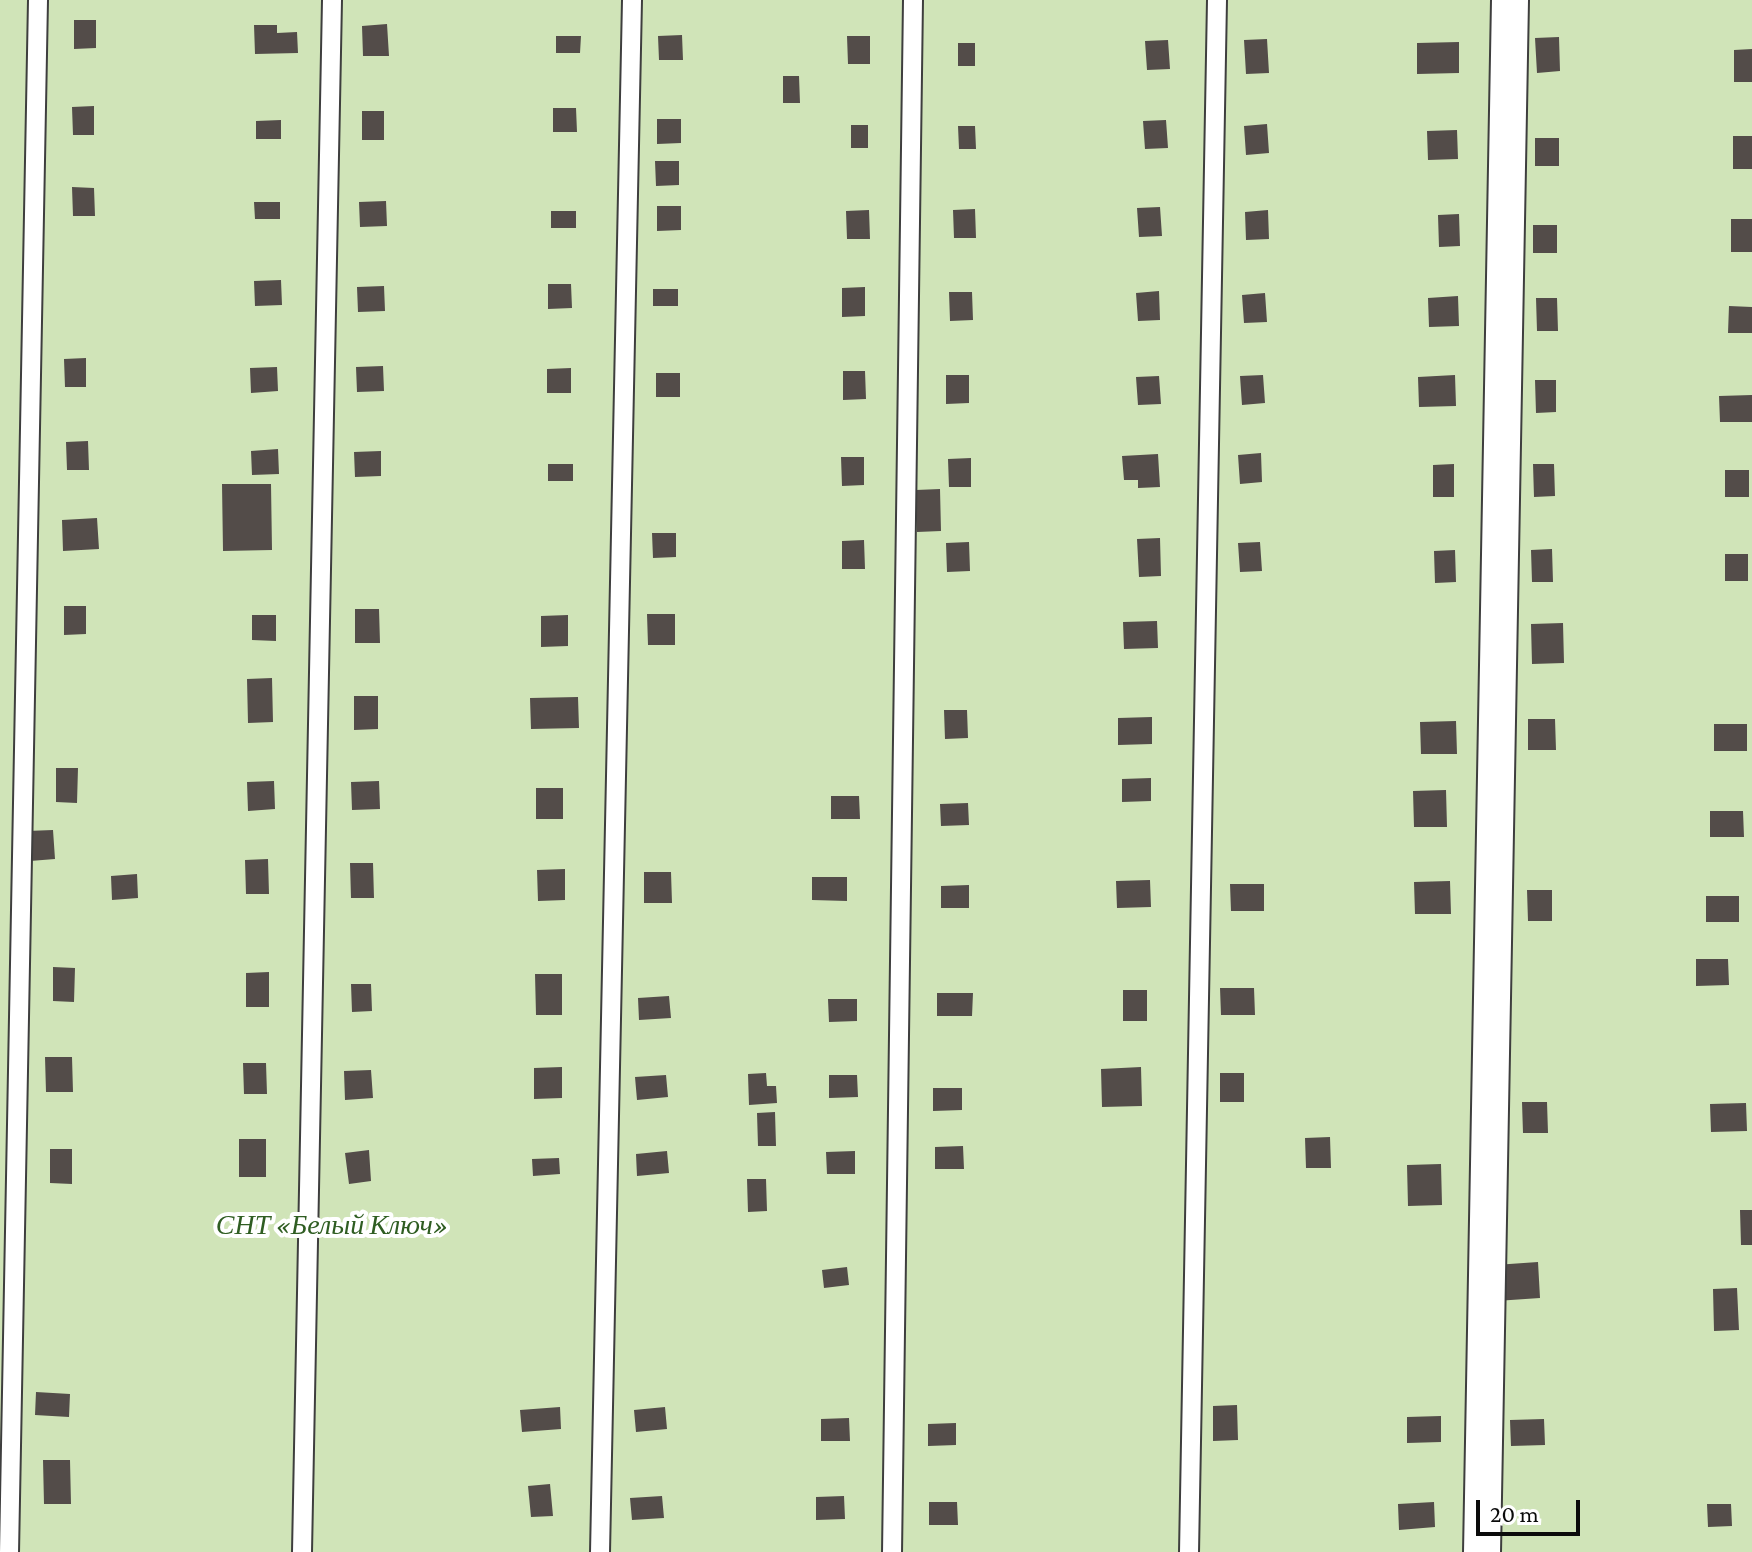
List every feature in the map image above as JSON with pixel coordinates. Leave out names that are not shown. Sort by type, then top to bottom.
[{"type":"street","points":[[1482,1552],[1510,0]]},
{"type":"lane","points":[[9,1552],[38,0]]},
{"type":"lane","points":[[302,1552],[332,0]]},
{"type":"lane","points":[[600,1552],[632,0]]},
{"type":"lane","points":[[892,1552],[913,0]]},
{"type":"lane","points":[[1189,1552],[1217,0]]},
{"type":"green space","name":"СНТ «Белый Ключ»","points":[[0,0],[1752,0],[1752,1552],[0,1552]]},
{"type":"building","points":[[74,20],[96,20],[96,48],[74,49]]},
{"type":"building","points":[[387,24],[389,56],[363,56],[362,26]]},
{"type":"building","points":[[254,25],[277,25],[277,33],[297,32],[298,53],[255,54]]},
{"type":"building","points":[[682,35],[683,60],[659,60],[658,36]]},
{"type":"building","points":[[556,36],[581,36],[580,53],[556,53]]},
{"type":"building","points":[[847,36],[870,36],[870,64],[848,64]]},
{"type":"building","points":[[1559,37],[1560,71],[1537,73],[1535,38]]},
{"type":"building","points":[[1267,39],[1269,73],[1246,74],[1244,40]]},
{"type":"building","points":[[1168,40],[1170,69],[1147,70],[1145,41]]},
{"type":"building","points":[[1459,42],[1459,73],[1417,74],[1417,43]]},
{"type":"building","points":[[958,43],[975,43],[975,66],[958,66]]},
{"type":"building","points":[[1752,49],[1752,82],[1734,82],[1734,50]]},
{"type":"building","points":[[783,76],[799,76],[800,103],[783,103]]},
{"type":"building","points":[[94,106],[94,135],[73,135],[72,107]]},
{"type":"building","points":[[553,108],[576,108],[577,132],[553,132]]},
{"type":"building","points":[[362,111],[384,111],[384,140],[362,140]]},
{"type":"building","points":[[657,119],[681,119],[681,143],[657,144]]},
{"type":"building","points":[[281,120],[281,139],[256,139],[256,121]]},
{"type":"building","points":[[1166,120],[1168,148],[1145,149],[1143,121]]},
{"type":"building","points":[[1267,124],[1269,153],[1246,155],[1244,126]]},
{"type":"building","points":[[851,125],[868,125],[868,148],[851,148]]},
{"type":"building","points":[[958,126],[975,126],[976,149],[959,149]]},
{"type":"building","points":[[1457,130],[1458,159],[1428,160],[1427,131]]},
{"type":"building","points":[[1733,136],[1752,136],[1752,169],[1733,169]]},
{"type":"building","points":[[1535,138],[1559,138],[1559,166],[1535,166]]},
{"type":"building","points":[[655,161],[679,161],[679,185],[656,186]]},
{"type":"building","points":[[72,187],[94,188],[95,216],[73,216]]},
{"type":"building","points":[[386,201],[387,226],[360,227],[359,202]]},
{"type":"building","points":[[254,202],[280,202],[280,219],[255,219]]},
{"type":"building","points":[[657,206],[681,206],[681,230],[657,231]]},
{"type":"building","points":[[1160,207],[1162,236],[1139,237],[1137,208]]},
{"type":"building","points":[[975,209],[976,238],[954,238],[953,210]]},
{"type":"building","points":[[869,210],[870,239],[847,239],[846,211]]},
{"type":"building","points":[[1268,210],[1269,239],[1246,240],[1245,212]]},
{"type":"building","points":[[551,211],[576,211],[576,228],[551,228]]},
{"type":"building","points":[[1459,214],[1460,246],[1439,247],[1438,215]]},
{"type":"building","points":[[1731,219],[1752,219],[1752,252],[1731,252]]},
{"type":"building","points":[[1533,225],[1557,225],[1557,253],[1533,253]]},
{"type":"building","points":[[281,280],[282,305],[255,306],[254,281]]},
{"type":"building","points":[[548,284],[571,284],[572,308],[548,309]]},
{"type":"building","points":[[384,286],[385,311],[358,312],[357,287]]},
{"type":"building","points":[[865,287],[865,316],[842,317],[842,288]]},
{"type":"building","points":[[653,289],[678,289],[678,306],[653,306]]},
{"type":"building","points":[[1159,291],[1160,320],[1138,321],[1136,293]]},
{"type":"building","points":[[949,292],[972,292],[973,320],[950,321]]},
{"type":"building","points":[[1265,293],[1267,322],[1244,323],[1242,295]]},
{"type":"building","points":[[1458,296],[1459,326],[1429,327],[1428,298]]},
{"type":"building","points":[[1536,298],[1557,298],[1558,331],[1537,331]]},
{"type":"building","points":[[1729,306],[1752,307],[1752,333],[1728,333]]},
{"type":"building","points":[[86,358],[86,387],[65,387],[64,359]]},
{"type":"building","points":[[383,366],[384,391],[357,392],[356,367]]},
{"type":"building","points":[[277,367],[278,391],[251,393],[250,368]]},
{"type":"building","points":[[571,368],[571,393],[547,393],[547,369]]},
{"type":"building","points":[[843,371],[865,371],[866,399],[843,400]]},
{"type":"building","points":[[656,373],[680,373],[680,397],[656,397]]},
{"type":"building","points":[[946,375],[969,375],[969,403],[946,404]]},
{"type":"building","points":[[1263,375],[1265,403],[1242,405],[1240,376]]},
{"type":"building","points":[[1455,375],[1456,406],[1419,407],[1418,377]]},
{"type":"building","points":[[1159,376],[1161,404],[1138,405],[1136,377]]},
{"type":"building","points":[[1535,380],[1556,380],[1556,412],[1536,413]]},
{"type":"building","points":[[1752,395],[1752,422],[1720,422],[1719,396]]},
{"type":"building","points":[[88,441],[89,470],[67,470],[66,442]]},
{"type":"building","points":[[278,449],[279,474],[252,475],[251,451]]},
{"type":"building","points":[[381,451],[381,476],[355,477],[354,452]]},
{"type":"building","points":[[1261,453],[1262,482],[1240,484],[1238,455]]},
{"type":"building","points":[[1158,454],[1160,487],[1138,488],[1138,480],[1124,480],[1122,456]]},
{"type":"building","points":[[841,457],[864,457],[864,485],[842,486]]},
{"type":"building","points":[[971,458],[971,487],[949,487],[948,459]]},
{"type":"building","points":[[548,464],[573,464],[573,481],[548,481]]},
{"type":"building","points":[[1454,464],[1454,497],[1433,497],[1433,465]]},
{"type":"building","points":[[1533,464],[1554,464],[1555,496],[1534,497]]},
{"type":"building","points":[[1725,470],[1749,470],[1749,497],[1725,497]]},
{"type":"building","points":[[222,484],[271,484],[272,550],[223,551]]},
{"type":"building","points":[[940,489],[941,531],[917,532],[916,490]]},
{"type":"building","points":[[97,518],[99,549],[63,551],[62,520]]},
{"type":"building","points":[[652,533],[676,533],[676,557],[653,558]]},
{"type":"building","points":[[1160,538],[1161,576],[1139,577],[1137,539]]},
{"type":"building","points":[[864,540],[865,569],[842,569],[842,541]]},
{"type":"building","points":[[969,542],[970,571],[947,572],[946,543]]},
{"type":"building","points":[[1260,542],[1262,571],[1240,572],[1238,543]]},
{"type":"building","points":[[1552,549],[1553,582],[1532,582],[1531,550]]},
{"type":"building","points":[[1455,550],[1456,582],[1435,583],[1434,551]]},
{"type":"building","points":[[1725,554],[1748,554],[1748,581],[1725,581]]},
{"type":"building","points":[[64,606],[86,606],[86,634],[64,635]]},
{"type":"building","points":[[355,609],[379,609],[380,643],[355,643]]},
{"type":"building","points":[[647,614],[675,614],[675,645],[648,645]]},
{"type":"building","points":[[252,615],[276,615],[276,641],[252,640]]},
{"type":"building","points":[[568,615],[568,646],[541,647],[541,616]]},
{"type":"building","points":[[1157,621],[1158,648],[1124,649],[1123,622]]},
{"type":"building","points":[[1563,623],[1564,663],[1532,664],[1531,624]]},
{"type":"building","points":[[272,678],[273,722],[248,723],[247,679]]},
{"type":"building","points":[[354,696],[378,696],[378,729],[354,730]]},
{"type":"building","points":[[578,697],[579,728],[531,729],[530,698]]},
{"type":"building","points":[[944,710],[967,710],[968,738],[945,739]]},
{"type":"building","points":[[1152,717],[1152,744],[1118,745],[1118,718]]},
{"type":"building","points":[[1528,719],[1555,719],[1556,750],[1528,750]]},
{"type":"building","points":[[1456,721],[1457,754],[1421,754],[1420,722]]},
{"type":"building","points":[[1714,724],[1747,724],[1747,751],[1714,751]]},
{"type":"building","points":[[56,768],[78,768],[77,803],[56,802]]},
{"type":"building","points":[[1151,778],[1151,801],[1122,802],[1122,779]]},
{"type":"building","points":[[274,781],[275,809],[248,811],[247,782]]},
{"type":"building","points":[[379,781],[380,809],[352,810],[351,782]]},
{"type":"building","points":[[536,788],[563,788],[563,819],[536,819]]},
{"type":"building","points":[[1446,790],[1447,827],[1414,827],[1413,791]]},
{"type":"building","points":[[831,796],[859,796],[860,819],[831,819]]},
{"type":"building","points":[[968,803],[969,825],[941,826],[940,804]]},
{"type":"building","points":[[1710,811],[1743,811],[1744,837],[1710,837]]},
{"type":"building","points":[[53,830],[55,859],[30,861],[27,831]]},
{"type":"building","points":[[268,859],[269,894],[246,894],[245,860]]},
{"type":"building","points":[[350,863],[373,863],[374,898],[351,898]]},
{"type":"building","points":[[565,869],[565,900],[538,901],[537,870]]},
{"type":"building","points":[[644,872],[671,872],[672,903],[644,903]]},
{"type":"building","points":[[137,874],[138,898],[112,900],[111,876]]},
{"type":"building","points":[[812,877],[847,877],[847,901],[812,900]]},
{"type":"building","points":[[1150,880],[1151,907],[1117,908],[1116,881]]},
{"type":"building","points":[[1450,881],[1451,914],[1415,914],[1414,882]]},
{"type":"building","points":[[1230,884],[1264,884],[1264,911],[1231,911]]},
{"type":"building","points":[[969,885],[969,908],[941,908],[941,886]]},
{"type":"building","points":[[1527,890],[1552,890],[1552,921],[1528,921]]},
{"type":"building","points":[[1706,896],[1739,896],[1739,922],[1706,922]]},
{"type":"building","points":[[1696,959],[1728,959],[1729,985],[1696,986]]},
{"type":"building","points":[[53,967],[75,968],[74,1002],[53,1001]]},
{"type":"building","points":[[269,972],[269,1007],[246,1007],[246,973]]},
{"type":"building","points":[[535,974],[562,974],[562,1015],[536,1015]]},
{"type":"building","points":[[351,984],[371,984],[372,1011],[352,1012]]},
{"type":"building","points":[[1220,988],[1254,988],[1255,1015],[1221,1015]]},
{"type":"building","points":[[1123,990],[1147,990],[1147,1021],[1123,1021]]},
{"type":"building","points":[[937,993],[973,993],[972,1016],[937,1016]]},
{"type":"building","points":[[669,996],[671,1018],[639,1020],[638,998]]},
{"type":"building","points":[[828,999],[857,999],[857,1021],[829,1022]]},
{"type":"building","points":[[45,1057],[72,1057],[73,1092],[46,1092]]},
{"type":"building","points":[[243,1063],[266,1063],[267,1094],[244,1094]]},
{"type":"building","points":[[562,1067],[562,1098],[534,1099],[534,1068]]},
{"type":"building","points":[[1141,1067],[1142,1106],[1102,1107],[1101,1069]]},
{"type":"building","points":[[371,1070],[373,1098],[345,1100],[344,1071]]},
{"type":"building","points":[[766,1073],[767,1086],[776,1086],[777,1103],[749,1105],[748,1074]]},
{"type":"building","points":[[1220,1073],[1244,1073],[1244,1102],[1220,1102]]},
{"type":"building","points":[[666,1075],[668,1097],[637,1100],[635,1077]]},
{"type":"building","points":[[829,1075],[857,1075],[858,1097],[829,1098]]},
{"type":"building","points":[[933,1088],[962,1088],[962,1110],[933,1111]]},
{"type":"building","points":[[1522,1102],[1547,1102],[1548,1133],[1523,1133]]},
{"type":"building","points":[[1746,1103],[1747,1131],[1711,1132],[1710,1104]]},
{"type":"building","points":[[775,1112],[776,1146],[758,1146],[757,1113]]},
{"type":"building","points":[[1330,1137],[1331,1168],[1306,1168],[1305,1138]]},
{"type":"building","points":[[239,1139],[266,1139],[266,1177],[239,1177]]},
{"type":"building","points":[[963,1146],[964,1169],[935,1169],[935,1147]]},
{"type":"building","points":[[50,1149],[72,1149],[72,1184],[50,1183]]},
{"type":"building","points":[[369,1150],[371,1181],[349,1184],[345,1153]]},
{"type":"building","points":[[667,1151],[669,1173],[637,1176],[636,1154]]},
{"type":"building","points":[[855,1151],[855,1174],[827,1174],[826,1152]]},
{"type":"building","points":[[559,1158],[560,1174],[533,1176],[532,1159]]},
{"type":"building","points":[[1441,1164],[1442,1205],[1408,1206],[1407,1165]]},
{"type":"building","points":[[747,1179],[766,1179],[767,1211],[748,1212]]},
{"type":"building","points":[[1740,1210],[1752,1210],[1752,1245],[1741,1245]]},
{"type":"building","points":[[1538,1262],[1540,1298],[1496,1301],[1495,1265]]},
{"type":"building","points":[[847,1267],[849,1285],[824,1288],[822,1270]]},
{"type":"building","points":[[1737,1288],[1739,1330],[1714,1331],[1713,1289]]},
{"type":"building","points":[[36,1392],[70,1394],[69,1417],[35,1415]]},
{"type":"building","points":[[1237,1405],[1238,1440],[1213,1441],[1213,1406]]},
{"type":"building","points":[[560,1407],[561,1429],[522,1432],[520,1410]]},
{"type":"building","points":[[665,1407],[667,1429],[636,1432],[634,1410]]},
{"type":"building","points":[[1441,1416],[1441,1442],[1407,1443],[1407,1417]]},
{"type":"building","points":[[849,1418],[850,1441],[821,1441],[821,1419]]},
{"type":"building","points":[[1544,1419],[1545,1445],[1511,1446],[1510,1420]]},
{"type":"building","points":[[956,1423],[956,1445],[928,1446],[928,1424]]},
{"type":"building","points":[[43,1460],[70,1460],[71,1504],[44,1504]]},
{"type":"building","points":[[550,1484],[553,1516],[531,1517],[528,1486]]},
{"type":"building","points":[[662,1496],[664,1518],[632,1520],[630,1498]]},
{"type":"building","points":[[844,1496],[845,1519],[816,1520],[816,1497]]},
{"type":"building","points":[[929,1502],[957,1502],[958,1525],[929,1525]]},
{"type":"building","points":[[1434,1502],[1435,1527],[1399,1530],[1398,1504]]},
{"type":"building","points":[[1707,1504],[1731,1504],[1732,1526],[1708,1527]]}]
